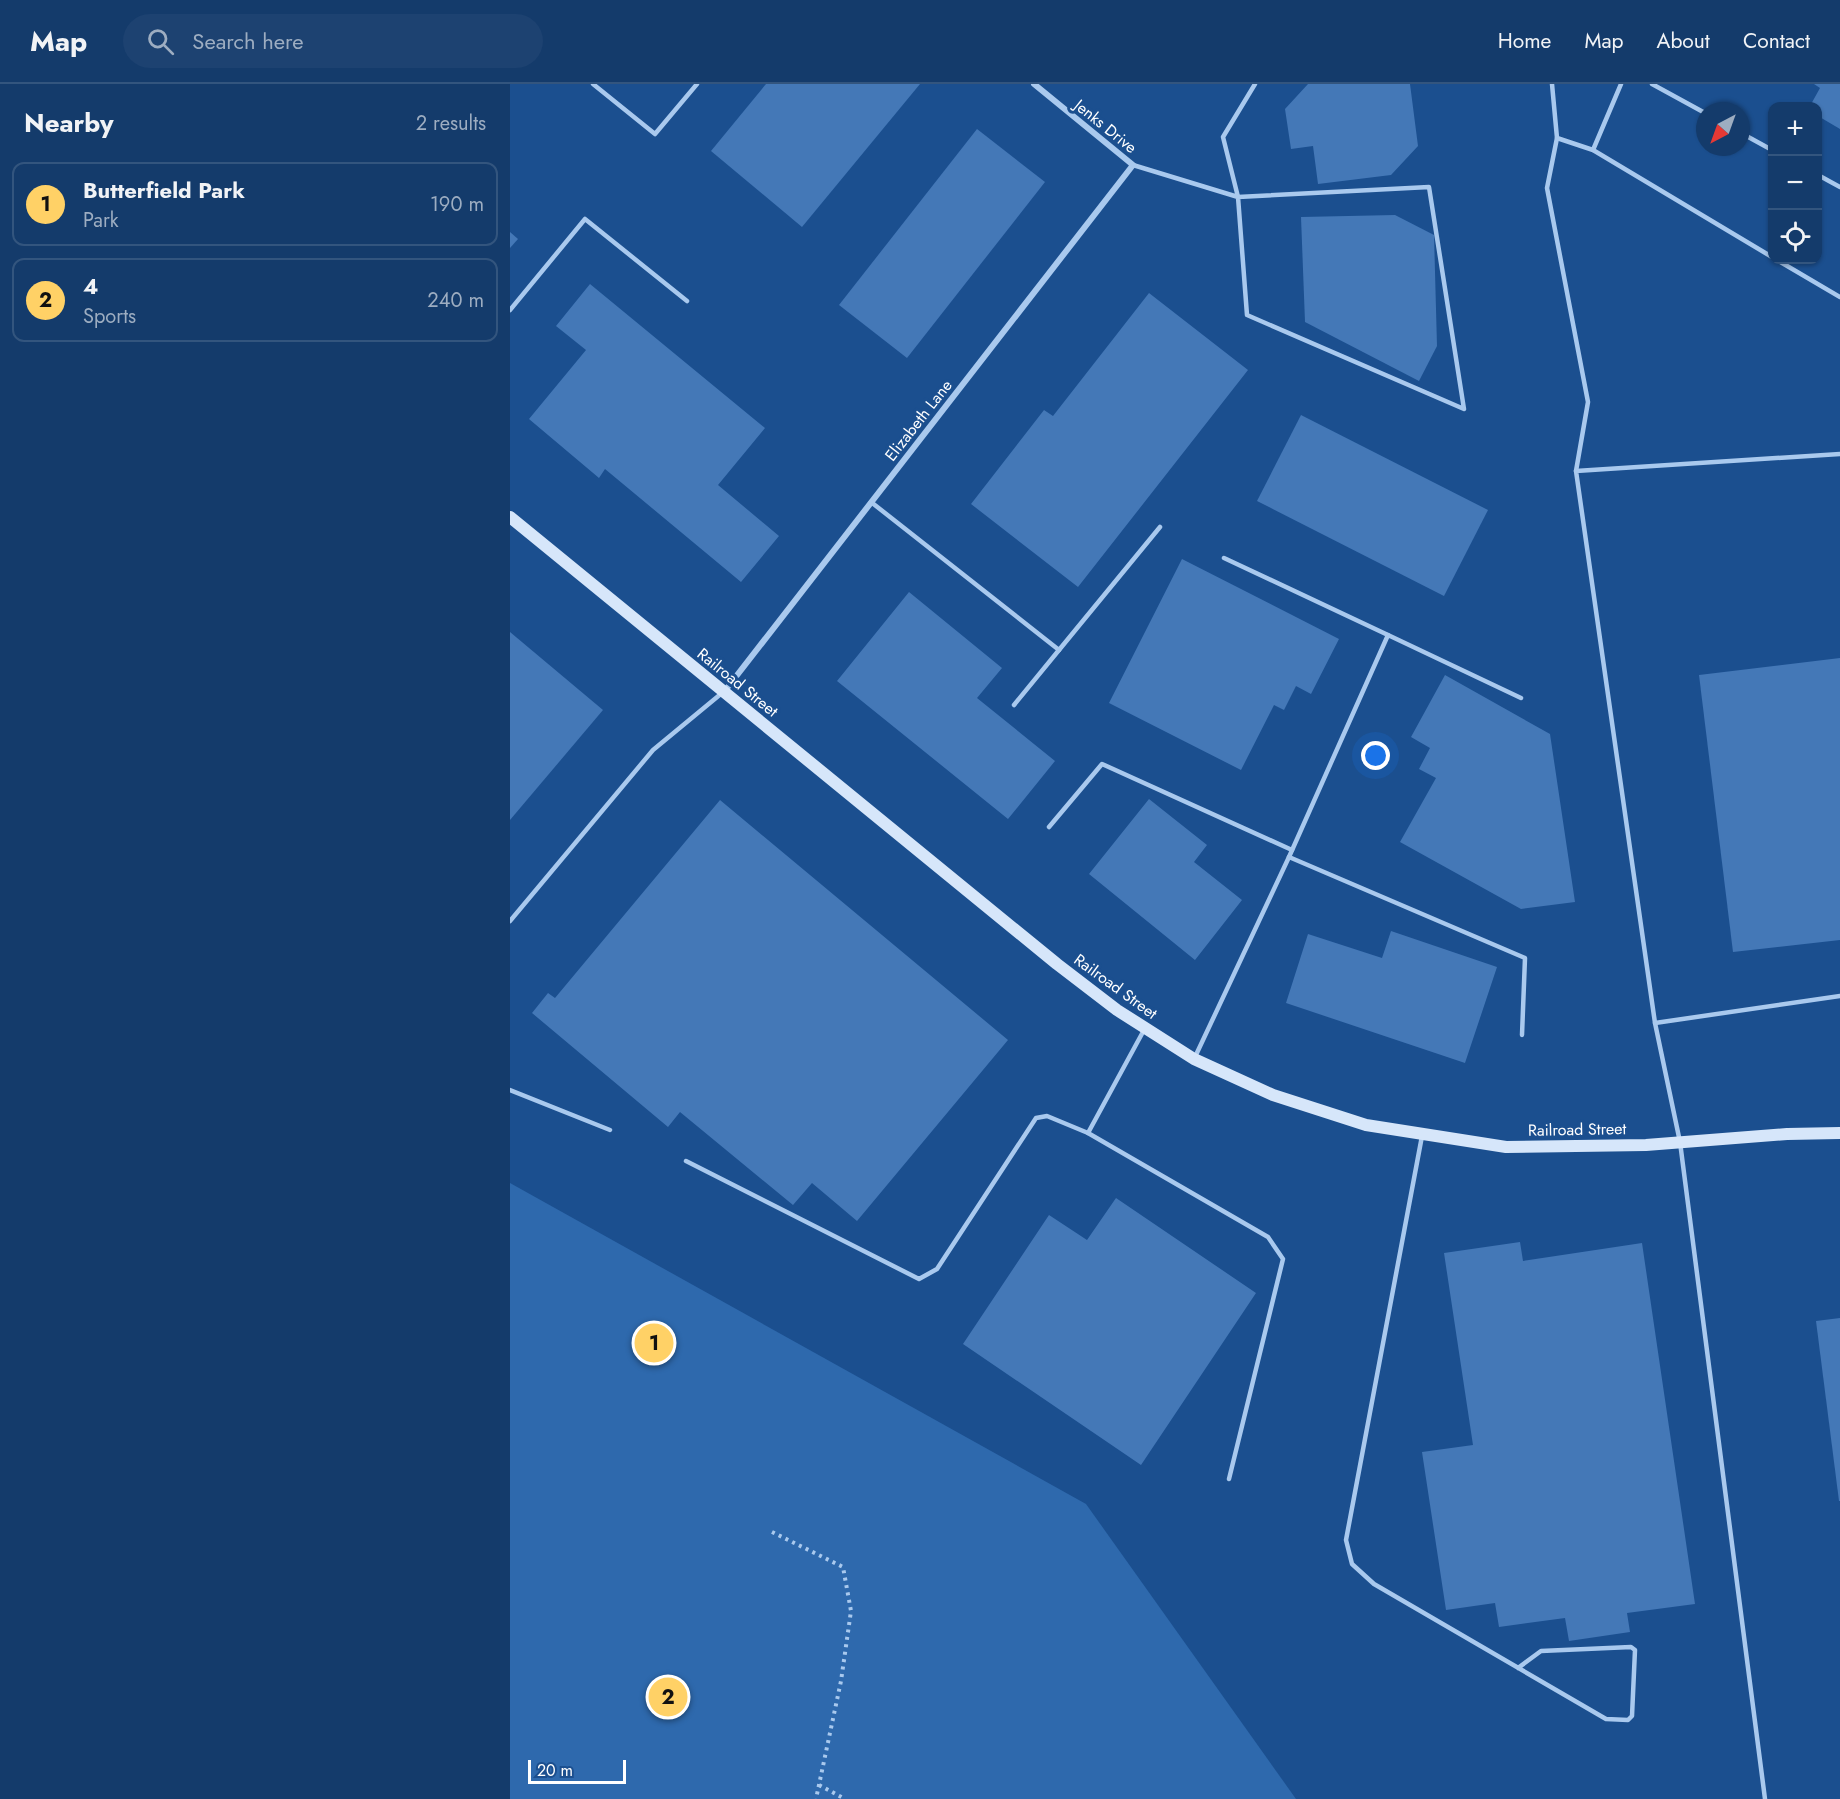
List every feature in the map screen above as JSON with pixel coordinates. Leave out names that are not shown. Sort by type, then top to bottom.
[{"type":"main road","name":"Railroad Street","points":[[510,517],[1057,964],[1117,1010],[1194,1059],[1273,1095],[1366,1125],[1506,1147],[1646,1145],[1787,1134],[1840,1133]]},
{"type":"street","name":"Jenks Drive","points":[[1034,84],[1133,165]]},
{"type":"street","name":"Elizabeth Lane","points":[[724,692],[1133,165]]},
{"type":"lane","points":[[593,84],[655,134],[697,84]]},
{"type":"lane","points":[[1133,165],[1238,197],[1429,187],[1464,409],[1247,315],[1238,197],[1223,137],[1255,84]]},
{"type":"lane","points":[[1552,84],[1557,138],[1547,188],[1588,402],[1576,471],[1655,1023],[1680,1142],[1765,1799]]},
{"type":"lane","points":[[1593,150],[1621,84]]},
{"type":"lane","points":[[1652,84],[1696,108]]},
{"type":"lane","points":[[1557,138],[1593,150],[1768,254]]},
{"type":"lane","points":[[1750,138],[1768,147]]},
{"type":"lane","points":[[1822,177],[1840,187]]},
{"type":"lane","points":[[510,310],[585,219],[687,302]]},
{"type":"lane","points":[[1783,264],[1840,297]]},
{"type":"lane","points":[[1576,471],[1840,454]]},
{"type":"lane","points":[[872,502],[1059,650]]},
{"type":"lane","points":[[1014,705],[1160,527]]},
{"type":"lane","points":[[1224,558],[1521,698]]},
{"type":"lane","points":[[1194,1059],[1289,857],[1388,635]]},
{"type":"lane","points":[[510,921],[653,750],[724,692]]},
{"type":"lane","points":[[1049,827],[1102,764],[1292,850]]},
{"type":"lane","points":[[1289,857],[1525,958],[1522,1035]]},
{"type":"lane","points":[[1655,1023],[1840,996]]},
{"type":"lane","points":[[1088,1132],[1145,1028]]},
{"type":"lane","points":[[510,1090],[610,1130]]},
{"type":"lane","points":[[686,1161],[919,1279],[937,1269],[1036,1118],[1047,1116],[1088,1132],[1268,1237],[1284,1259],[1228,1479]]},
{"type":"lane","points":[[1423,1134],[1346,1540],[1352,1564],[1374,1584],[1518,1668],[1606,1719],[1628,1720],[1632,1716],[1635,1650],[1631,1647],[1541,1651],[1518,1668]]},
{"type":"path","points":[[772,1532],[843,1567],[851,1611],[842,1681],[816,1799]]},
{"type":"path","points":[[819,1785],[845,1799]]},
{"type":"shaded area","points":[[510,1183],[1086,1504],[1296,1799],[510,1799]]},
{"type":"building","points":[[766,84],[920,84],[802,227],[711,151]]},
{"type":"building","points":[[1308,84],[1410,84],[1418,146],[1391,175],[1318,184],[1313,146],[1291,149],[1285,109]]},
{"type":"building","points":[[1814,84],[1840,84],[1840,129],[1822,118],[1822,102],[1812,102],[1820,88]]},
{"type":"building","points":[[977,129],[1045,182],[907,358],[839,305]]},
{"type":"building","points":[[1395,215],[1434,235],[1437,346],[1419,381],[1305,322],[1301,217]]},
{"type":"building","points":[[510,232],[518,239],[510,248]]},
{"type":"building","points":[[590,284],[765,428],[718,485],[779,536],[741,582],[605,469],[599,478],[529,419],[586,350],[556,326]]},
{"type":"building","points":[[1149,293],[1248,370],[1078,587],[971,504],[1044,410],[1053,416]]},
{"type":"building","points":[[1301,415],[1488,510],[1444,596],[1257,501]]},
{"type":"building","points":[[1182,559],[1339,639],[1311,694],[1296,686],[1284,710],[1274,705],[1241,770],[1109,703]]},
{"type":"building","points":[[909,592],[1002,668],[977,698],[1055,761],[1008,819],[837,681]]},
{"type":"building","points":[[510,632],[603,710],[510,820]]},
{"type":"building","points":[[1840,658],[1840,940],[1733,952],[1699,675]]},
{"type":"building","points":[[1445,675],[1550,734],[1575,902],[1521,909],[1400,842],[1436,778],[1419,769],[1430,748],[1411,737]]},
{"type":"building","points":[[1149,799],[1207,845],[1194,862],[1242,900],[1195,960],[1089,874]]},
{"type":"building","points":[[720,800],[1008,1040],[857,1221],[812,1183],[793,1205],[680,1112],[668,1127],[532,1013],[548,993],[555,998]]},
{"type":"building","points":[[1391,931],[1497,967],[1465,1063],[1286,1003],[1308,934],[1382,958]]},
{"type":"building","points":[[1116,1198],[1256,1293],[1141,1465],[963,1344],[1049,1215],[1087,1240]]},
{"type":"building","points":[[1520,1242],[1523,1261],[1642,1243],[1695,1604],[1627,1613],[1630,1632],[1569,1641],[1565,1618],[1499,1627],[1495,1603],[1446,1610],[1422,1452],[1473,1445],[1444,1253]]},
{"type":"building","points":[[1840,1318],[1840,1501],[1839,1501],[1816,1321]]},
{"type":"place","name":"Butterfield Park","points":[[654,1343]]},
{"type":"place","name":"4","points":[[668,1697]]}]
